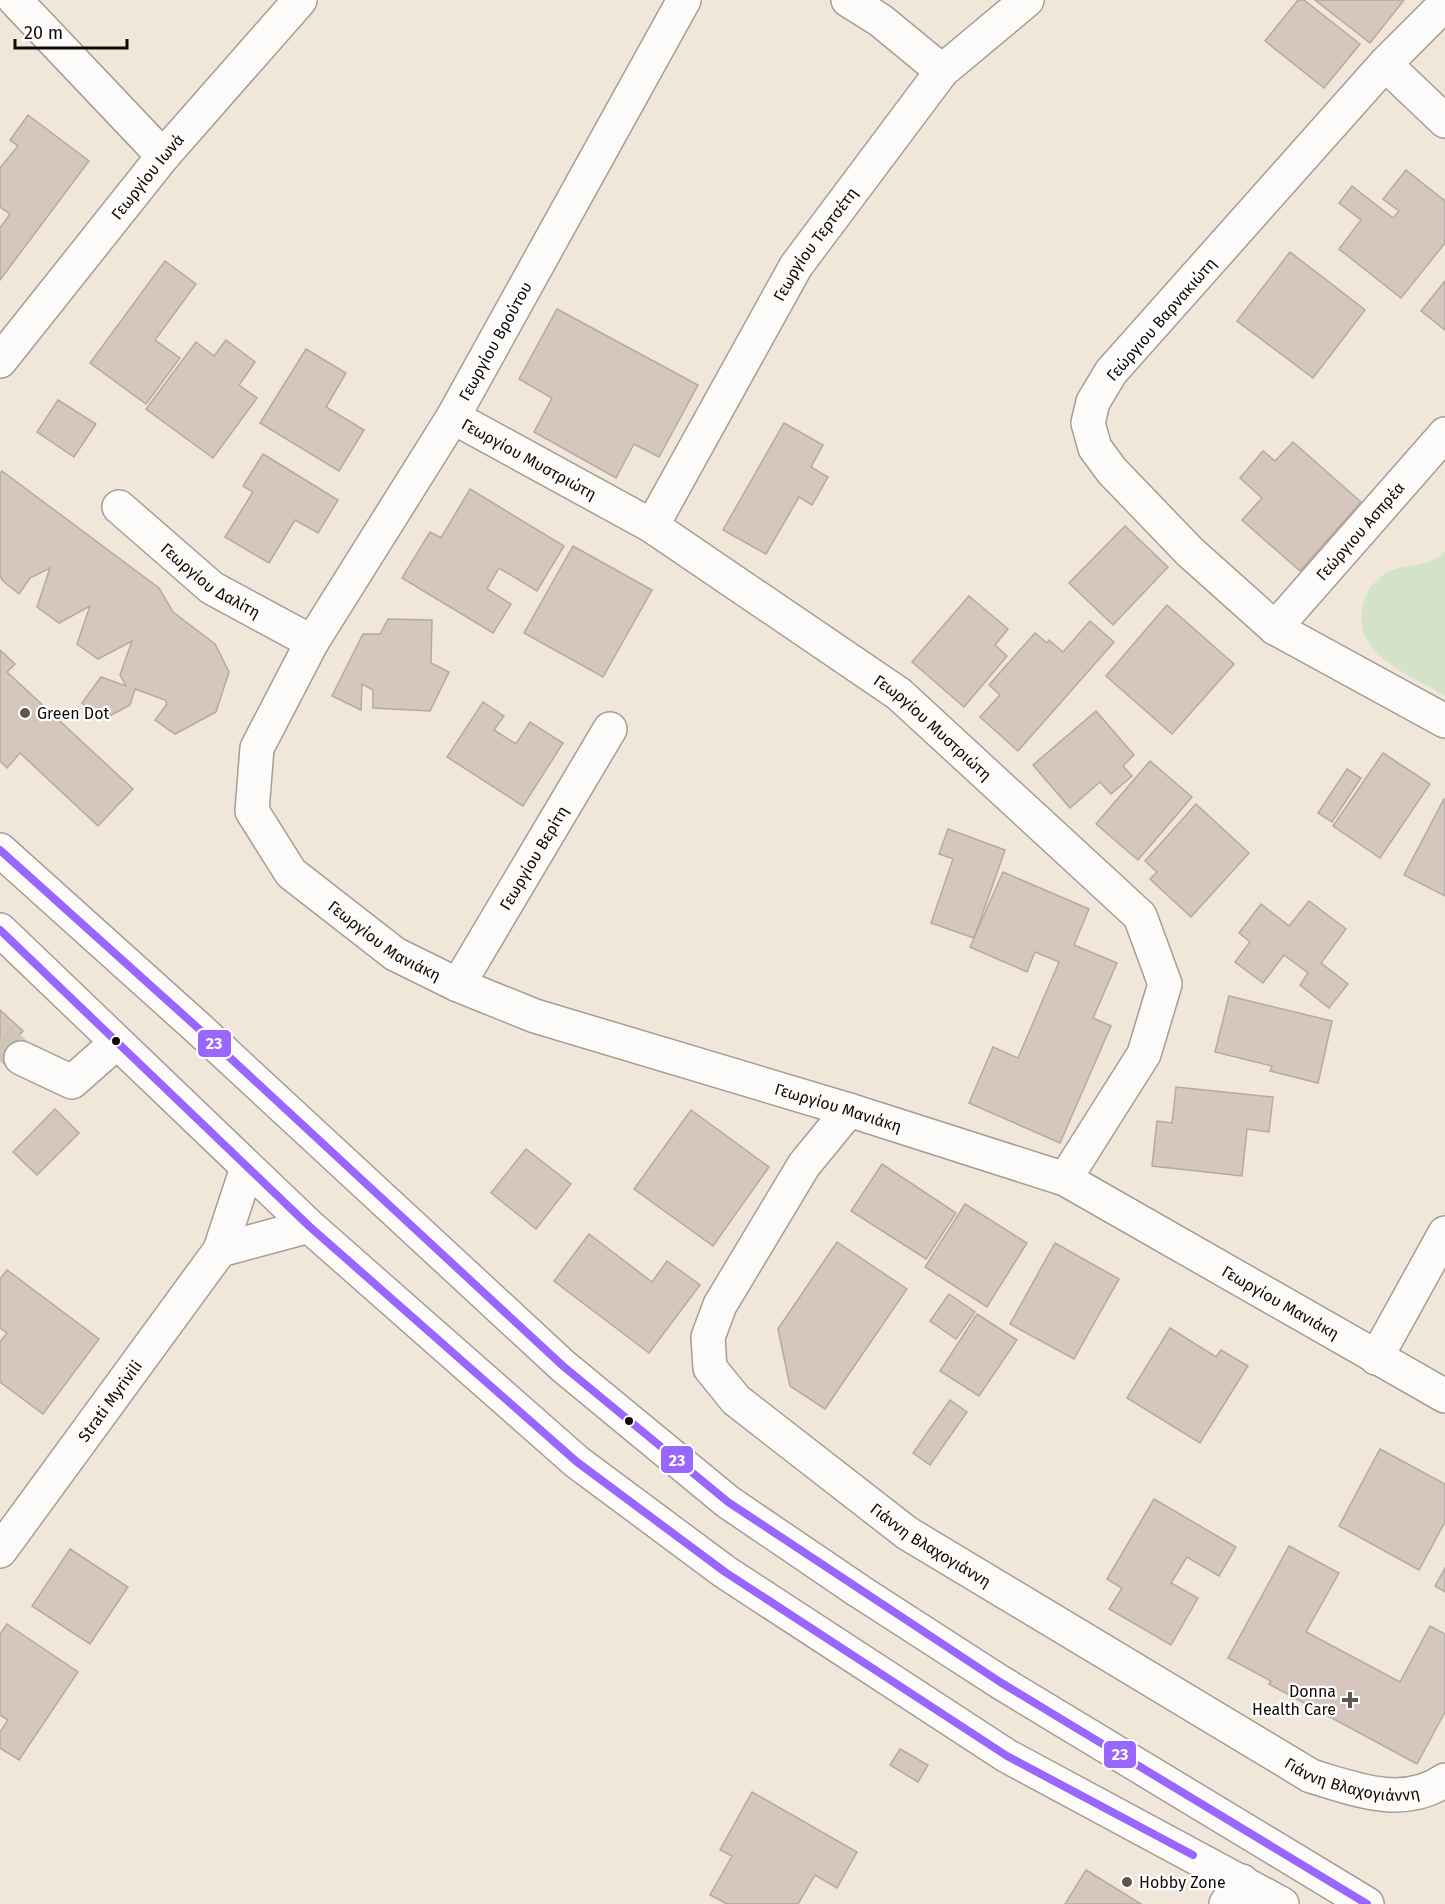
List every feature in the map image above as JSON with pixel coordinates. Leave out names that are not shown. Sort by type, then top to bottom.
[{"type":"street","points":[[15,0],[163,156]]},
{"type":"street","name":"Γεωργίου Ιωνά","points":[[0,361],[163,156],[300,0]]},
{"type":"street","name":"Γεωργίου Βρούτου","points":[[252,811],[257,748],[312,642],[453,417],[684,0]]},
{"type":"street","points":[[848,0],[880,20],[942,71]]},
{"type":"street","name":"Γεωργίου Τερτσέτη","points":[[652,526],[796,266],[942,71],[1027,0]]},
{"type":"street","name":"Γεώργιου Βαρνακιώτη","points":[[1445,4],[1385,64],[1111,372],[1093,402],[1088,423],[1095,448],[1112,471],[1190,552],[1275,628],[1445,721]]},
{"type":"street","points":[[1385,64],[1445,121]]},
{"type":"street","name":"Γεωργίου Μυστριώτη","points":[[453,417],[652,526],[899,694],[1140,916],[1165,984],[1144,1054],[1065,1179]]},
{"type":"street","name":"Γεώργιου Ασπρέα","points":[[1275,628],[1445,434]]},
{"type":"street","name":"Γεωργίου Δαλίτη","points":[[119,507],[212,588],[312,642]]},
{"type":"street","name":"Γεωργίου Βερίτη","points":[[458,985],[610,729]]},
{"type":"street","name":"Γεωργίου Μανιάκη","points":[[252,811],[291,873],[395,954],[458,985],[535,1016],[849,1110],[1065,1179],[1445,1396]]},
{"type":"street","points":[[0,850],[199,1029],[563,1366],[728,1502],[859,1591],[1000,1682],[1367,1904]]},
{"type":"street","points":[[0,930],[309,1226],[577,1462],[725,1572],[1008,1756],[1234,1893],[1282,1904]]},
{"type":"street","points":[[21,1058],[72,1082],[116,1043]]},
{"type":"street","name":"Γιάννη Βλαχογιάννη","points":[[849,1110],[804,1165],[720,1305],[708,1337],[710,1368],[736,1400],[907,1533],[1311,1776],[1360,1791],[1403,1796],[1445,1780]]},
{"type":"street","name":"Strati Myrivili","points":[[0,1551],[220,1250],[247,1168]]},
{"type":"street","points":[[220,1250],[309,1226]]},
{"type":"street","points":[[1376,1358],[1445,1233]]},
{"type":"green space","points":[[1445,551],[1445,696],[1385,660],[1373,648],[1365,635],[1361,619],[1366,596],[1381,576],[1398,568],[1432,561]]},
{"type":"building","points":[[1298,0],[1304,0],[1360,44],[1324,88],[1265,41]]},
{"type":"building","points":[[1315,0],[1404,0],[1370,43]]},
{"type":"building","points":[[28,115],[89,161],[0,280],[0,228],[10,214],[0,207],[0,168],[18,146],[10,140]]},
{"type":"building","points":[[1406,170],[1445,201],[1445,243],[1401,298],[1339,249],[1361,220],[1339,203],[1352,186],[1393,218],[1399,211],[1383,199]]},
{"type":"building","points":[[1290,252],[1365,310],[1313,378],[1237,321]]},
{"type":"building","points":[[165,261],[196,284],[155,340],[180,358],[146,404],[90,363]]},
{"type":"building","points":[[1445,281],[1445,330],[1421,311]]},
{"type":"building","points":[[557,309],[698,385],[659,457],[634,444],[616,478],[534,432],[552,398],[519,379]]},
{"type":"building","points":[[226,340],[255,362],[239,385],[257,398],[213,458],[146,409],[196,342],[214,356]]},
{"type":"building","points":[[306,349],[346,373],[326,407],[364,430],[339,471],[260,423]]},
{"type":"building","points":[[58,400],[96,424],[74,457],[37,432]]},
{"type":"building","points":[[784,423],[823,445],[811,467],[828,477],[812,505],[799,497],[766,554],[723,530]]},
{"type":"building","points":[[1293,442],[1361,502],[1300,571],[1242,520],[1262,498],[1240,478],[1263,451],[1275,461]]},
{"type":"building","points":[[263,454],[338,500],[318,533],[295,520],[269,563],[225,537],[253,492],[243,486]]},
{"type":"building","points":[[2,471],[159,588],[173,612],[215,644],[229,672],[216,712],[175,734],[155,720],[167,704],[165,700],[135,689],[130,705],[104,719],[82,703],[101,677],[126,686],[120,675],[132,641],[98,659],[77,644],[90,606],[59,623],[37,607],[50,568],[30,578],[19,594],[3,581],[0,576],[0,474]]},
{"type":"building","points":[[470,489],[564,546],[537,591],[499,568],[487,589],[511,604],[493,633],[402,578],[430,532],[441,538]]},
{"type":"building","points":[[1125,526],[1168,567],[1113,625],[1069,583]]},
{"type":"building","points":[[573,546],[652,590],[603,677],[524,633]]},
{"type":"building","points":[[969,596],[1008,629],[995,645],[1007,656],[964,707],[912,662]]},
{"type":"building","points":[[1167,605],[1234,664],[1172,734],[1106,676]]},
{"type":"building","points":[[388,619],[432,620],[431,663],[449,672],[430,711],[373,708],[373,690],[362,684],[361,710],[332,696],[363,634],[380,634]]},
{"type":"building","points":[[1090,621],[1114,642],[1018,751],[980,717],[1000,695],[989,685],[1035,633],[1047,643],[1049,640],[1063,652]]},
{"type":"building","name":"Green Dot","points":[[0,650],[15,664],[7,672],[133,789],[98,826],[20,753],[7,768],[0,761]]},
{"type":"building","points":[[483,702],[504,716],[494,730],[516,744],[530,722],[563,743],[523,806],[447,757]]},
{"type":"building","points":[[1096,711],[1134,755],[1123,766],[1132,776],[1111,794],[1100,782],[1070,808],[1033,765]]},
{"type":"building","points":[[1383,753],[1430,784],[1380,858],[1333,826]]},
{"type":"building","points":[[1150,761],[1192,797],[1138,860],[1096,824]]},
{"type":"building","points":[[1347,769],[1361,778],[1332,822],[1318,813]]},
{"type":"building","points":[[1445,799],[1445,896],[1404,875]]},
{"type":"building","points":[[1196,804],[1249,853],[1191,917],[1150,879],[1157,872],[1145,861]]},
{"type":"building","points":[[948,829],[1005,850],[974,938],[931,923],[953,859],[939,854]]},
{"type":"building","points":[[1003,872],[1089,909],[1074,945],[1117,963],[1093,1018],[1111,1026],[1060,1143],[969,1103],[993,1047],[1018,1058],[1059,962],[1035,952],[1027,972],[970,947]]},
{"type":"building","points":[[1309,901],[1346,929],[1321,963],[1348,984],[1329,1008],[1300,985],[1308,973],[1284,955],[1263,983],[1235,962],[1250,942],[1239,933],[1261,904],[1289,926]]},
{"type":"building","points":[[1229,996],[1332,1021],[1318,1083],[1270,1071],[1272,1066],[1215,1052]]},
{"type":"building","points":[[0,1010],[23,1031],[0,1056]]},
{"type":"building","points":[[1176,1087],[1273,1097],[1269,1132],[1247,1129],[1242,1176],[1152,1166],[1157,1121],[1172,1123]]},
{"type":"building","points":[[55,1109],[79,1133],[37,1175],[13,1152]]},
{"type":"building","points":[[691,1110],[769,1167],[713,1246],[634,1189]]},
{"type":"building","points":[[526,1149],[571,1184],[536,1229],[491,1193]]},
{"type":"building","points":[[882,1164],[956,1213],[926,1259],[851,1211]]},
{"type":"building","points":[[965,1204],[1027,1243],[987,1307],[925,1267]]},
{"type":"building","points":[[589,1234],[652,1282],[667,1261],[700,1285],[649,1353],[554,1281]]},
{"type":"building","points":[[837,1242],[907,1289],[825,1409],[790,1386],[778,1329]]},
{"type":"building","points":[[1055,1243],[1119,1279],[1074,1359],[1010,1324]]},
{"type":"building","points":[[7,1270],[99,1339],[43,1414],[0,1382],[0,1342],[7,1333],[0,1328],[0,1279]]},
{"type":"building","points":[[949,1294],[975,1312],[956,1339],[930,1321]]},
{"type":"building","points":[[977,1314],[1017,1340],[979,1396],[940,1371]]},
{"type":"building","points":[[1170,1328],[1216,1357],[1221,1350],[1248,1366],[1200,1443],[1127,1398]]},
{"type":"building","points":[[950,1400],[967,1412],[930,1465],[913,1453]]},
{"type":"building","points":[[1380,1449],[1445,1484],[1445,1522],[1419,1570],[1339,1526]]},
{"type":"building","points":[[1154,1499],[1236,1547],[1219,1576],[1187,1557],[1171,1583],[1198,1598],[1171,1645],[1109,1609],[1122,1588],[1107,1579]]},
{"type":"building","points":[[1289,1546],[1339,1573],[1306,1632],[1400,1682],[1430,1626],[1445,1634],[1445,1712],[1417,1764],[1269,1684],[1271,1681],[1228,1658]]},
{"type":"building","points":[[70,1549],[128,1587],[90,1644],[32,1606]]},
{"type":"building","points":[[1445,1568],[1445,1592],[1435,1586]]},
{"type":"building","points":[[7,1624],[78,1672],[19,1760],[0,1748],[0,1732],[8,1720],[0,1715],[0,1634]]},
{"type":"building","points":[[900,1749],[928,1765],[918,1782],[890,1765]]},
{"type":"building","points":[[752,1792],[857,1852],[837,1888],[815,1875],[798,1904],[727,1904],[710,1895],[732,1856],[720,1850]]},
{"type":"building","points":[[1086,1870],[1141,1904],[1065,1904]]},
{"type":"tunnel","points":[[0,1039],[21,1058]]},
{"type":"transit line","name":"23","points":[[0,850],[199,1029],[563,1366],[728,1502],[1000,1682],[1367,1904]]},
{"type":"transit line","name":"23","points":[[0,930],[309,1226],[577,1462],[725,1572],[1007,1756],[1193,1855]]},
{"type":"place","name":"Green Dot","points":[[25,713]]},
{"type":"place","name":"Donna Health Care","points":[[1350,1700]]},
{"type":"place","name":"Hobby Zone","points":[[1127,1882]]}]
